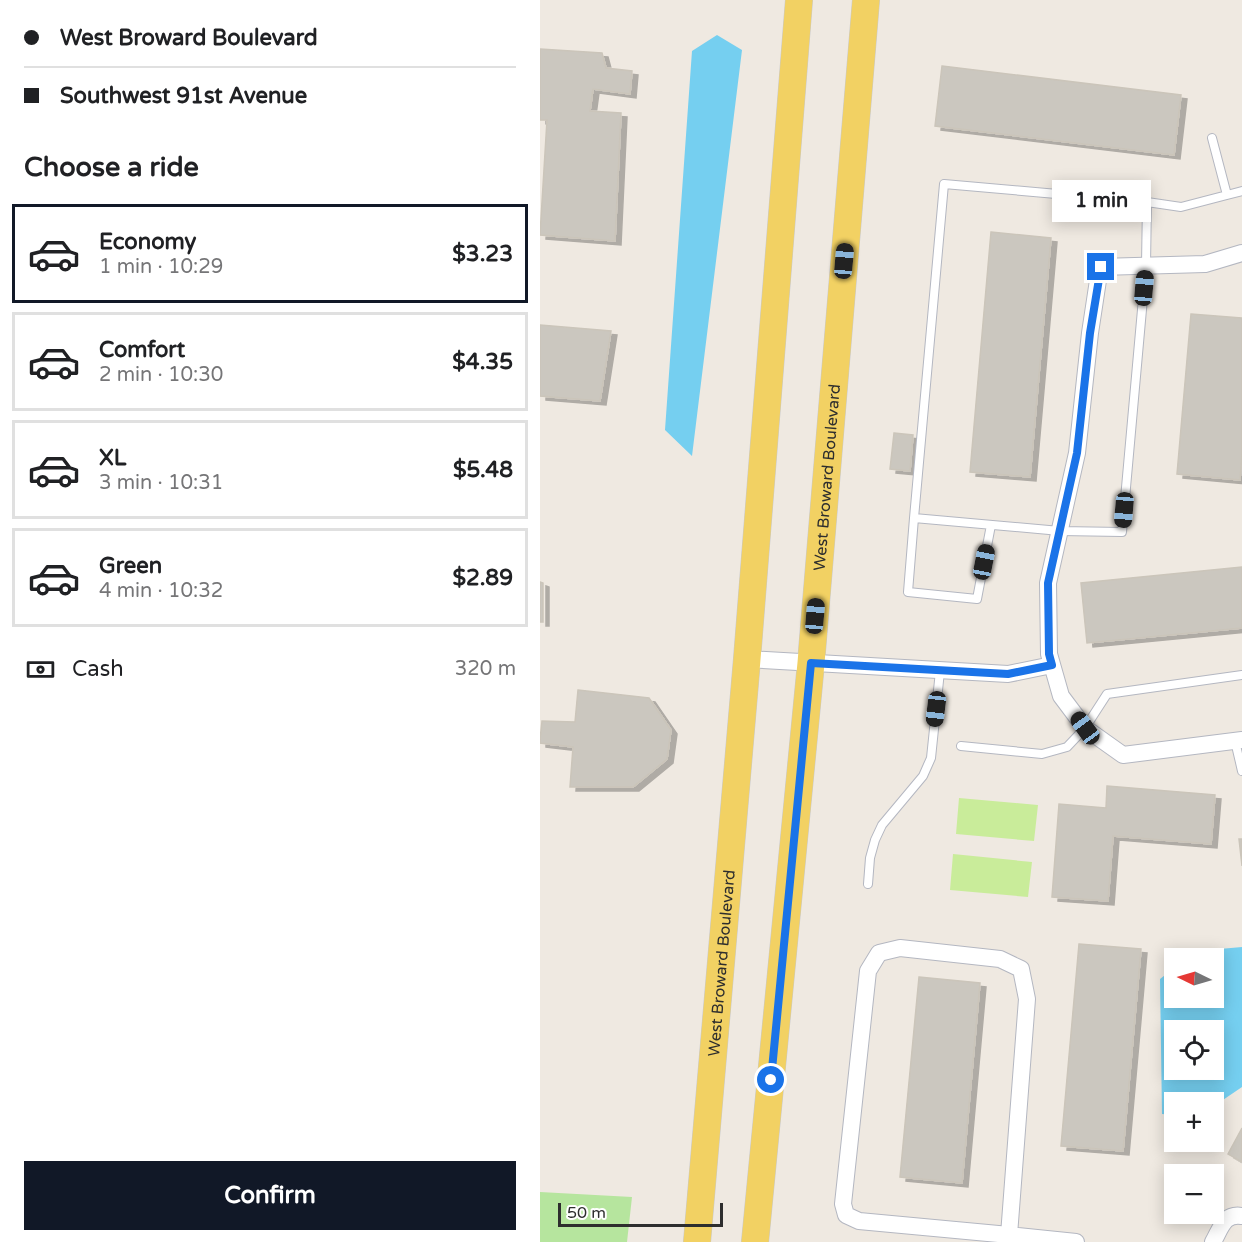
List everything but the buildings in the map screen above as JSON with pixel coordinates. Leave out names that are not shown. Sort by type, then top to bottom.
[{"type":"main road","name":"West Broward Boulevard","points":[[697,1242],[747,659],[799,0]]},
{"type":"main road","name":"West Broward Boulevard","points":[[755,1242],[811,663],[866,0]]},
{"type":"street","points":[[1239,740],[1123,755],[1085,728],[1061,696],[1049,654],[1048,583],[1077,453],[1090,333],[1101,267],[1205,264],[1242,253]]},
{"type":"street","points":[[747,659],[1008,674],[1052,665]]},
{"type":"street","points":[[1009,1239],[1027,999],[1022,969],[1000,959],[900,948],[879,952],[868,971],[843,1204],[846,1215],[860,1221],[1009,1239],[1076,1242]]},
{"type":"street","points":[[1213,1242],[1226,1219],[1234,1215],[1242,1216]]},
{"type":"lane","points":[[1212,138],[1227,195]]},
{"type":"lane","points":[[992,525],[977,599],[908,592],[944,184],[1181,207],[1242,190]]},
{"type":"lane","points":[[914,518],[1060,531],[1122,532],[1146,265],[1147,202]]},
{"type":"lane","points":[[868,884],[870,858],[882,825],[922,776],[931,758],[940,671]]},
{"type":"lane","points":[[962,746],[1042,754],[1067,747],[1085,728],[1107,694],[1242,675]]},
{"type":"lane","points":[[1239,740],[1242,771]]},
{"type":"green space","points":[[959,798],[1038,805],[1034,841],[956,834]]},
{"type":"green space","points":[[953,854],[1032,862],[1028,897],[950,890]]},
{"type":"green space","points":[[540,1192],[632,1197],[627,1242],[540,1242]]},
{"type":"water","points":[[717,35],[742,50],[692,456],[665,430],[692,51]]},
{"type":"water","points":[[1242,947],[1242,1087],[1224,1099],[1224,1092],[1164,1092],[1164,1114],[1162,1114],[1160,979],[1164,976],[1164,1008],[1224,1008],[1224,949]]},
{"type":"route","points":[[771,1080],[811,663],[1008,674],[1052,665],[1049,654],[1048,583],[1077,453],[1090,333],[1101,267]]}]
